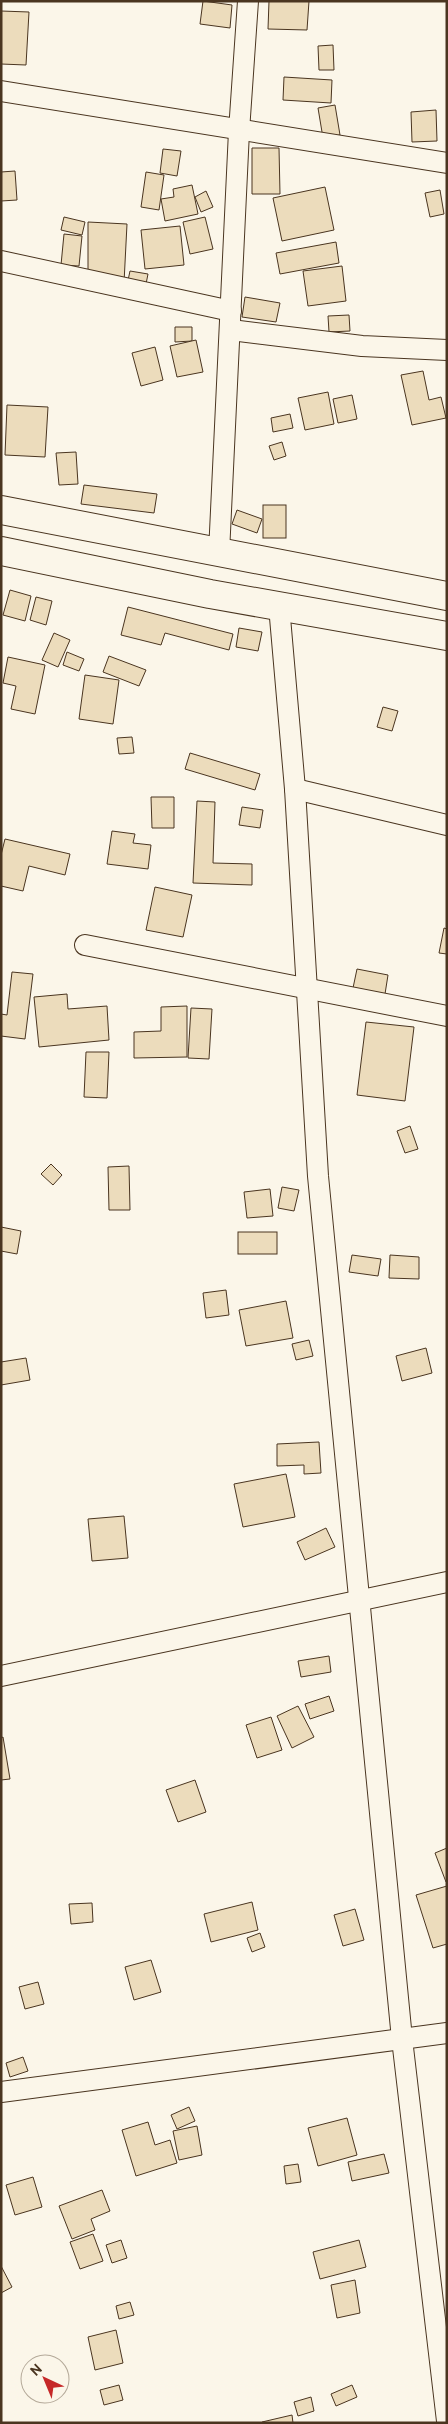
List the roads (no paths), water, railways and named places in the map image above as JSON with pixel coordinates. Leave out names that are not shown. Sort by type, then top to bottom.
[{"type":"main road","points":[[1,510],[447,596]]},
{"type":"main road","points":[[1,551],[210,594],[447,636]]},
{"type":"street","points":[[219,553],[239,131],[248,1]]},
{"type":"street","points":[[1,91],[239,131],[447,163]]},
{"type":"street","points":[[1,261],[231,320],[362,346],[447,350]]},
{"type":"street","points":[[278,606],[295,789],[318,1176],[402,2039],[447,2421]]},
{"type":"street","points":[[295,789],[447,825]]},
{"type":"street","points":[[84,945],[447,1016]]},
{"type":"street","points":[[1,1676],[447,1582]]},
{"type":"street","points":[[1,2092],[447,2033]]}]
